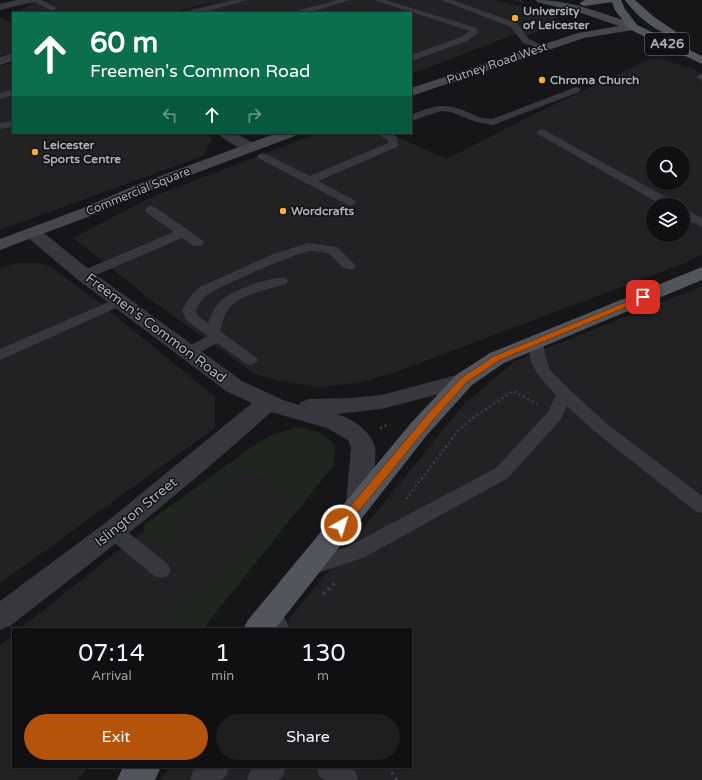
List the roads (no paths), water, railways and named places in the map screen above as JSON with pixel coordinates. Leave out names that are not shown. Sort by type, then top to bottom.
[{"type":"main road","points":[[585,3],[609,0]]},
{"type":"main road","name":"A426","points":[[630,0],[637,9],[652,22],[682,37]]},
{"type":"main road","points":[[608,18],[618,5],[652,22]]},
{"type":"main road","name":"A426","points":[[618,5],[633,27],[702,60]]},
{"type":"main road","name":"Freemen's Common Road","points":[[464,380],[497,358],[536,340],[702,273]]},
{"type":"main road","points":[[270,623],[305,569],[429,418],[464,380]]},
{"type":"main road","points":[[134,780],[143,768]]},
{"type":"street","points":[[0,8],[30,0]]},
{"type":"street","points":[[541,0],[608,18],[633,27]]},
{"type":"street","points":[[567,0],[585,3],[618,5]]},
{"type":"street","points":[[0,8],[12,14]]},
{"type":"street","name":"Putney Road West","points":[[582,35],[608,18]]},
{"type":"street","name":"Putney Road West","points":[[412,92],[542,47],[582,35],[633,27]]},
{"type":"street","points":[[0,60],[12,57]]},
{"type":"street","points":[[227,134],[256,152]]},
{"type":"street","name":"Commercial Square","points":[[0,245],[92,210],[142,188],[256,152],[288,134]]},
{"type":"street","name":"Freemen's Common Road","points":[[33,233],[84,275],[234,386],[278,405],[314,417],[334,421],[357,436],[363,448],[359,503]]},
{"type":"street","name":"Freemen's Common Road","points":[[278,405],[351,406],[382,402],[464,380]]},
{"type":"street","name":"Islington Street","points":[[0,617],[113,531],[239,428],[278,405]]},
{"type":"lane","points":[[35,0],[53,8]]},
{"type":"lane","points":[[196,12],[243,0]]},
{"type":"lane","points":[[303,12],[346,0]]},
{"type":"lane","points":[[378,0],[474,30],[474,33],[464,39],[412,58]]},
{"type":"lane","points":[[445,0],[514,25],[526,41],[542,47]]},
{"type":"lane","points":[[412,118],[442,108],[485,122],[493,122],[576,90]]},
{"type":"lane","points":[[0,96],[12,92]]},
{"type":"lane","points":[[0,126],[12,124]]},
{"type":"lane","points":[[542,132],[659,198]]},
{"type":"lane","points":[[311,180],[393,145],[393,139],[382,134]]},
{"type":"lane","points":[[256,152],[350,202]]},
{"type":"lane","points":[[151,210],[198,244]]},
{"type":"lane","points":[[690,216],[702,223]]},
{"type":"lane","points":[[84,275],[183,233]]},
{"type":"lane","points":[[250,360],[192,318],[189,311],[191,303],[196,297],[205,290],[276,258],[308,247],[332,250],[349,266]]},
{"type":"lane","points":[[188,352],[215,334],[224,305],[230,300],[245,292],[280,281]]},
{"type":"lane","points":[[0,355],[120,302]]},
{"type":"lane","points":[[536,340],[536,355],[543,372],[564,394],[600,426],[702,506]]},
{"type":"lane","points":[[305,569],[356,552],[502,472],[550,420],[564,394]]},
{"type":"lane","points":[[113,531],[161,570]]},
{"type":"lane","points":[[202,780],[216,768]]},
{"type":"lane","points":[[259,780],[273,768]]},
{"type":"lane","points":[[329,768],[346,780]]},
{"type":"place","name":"University of Leicester","points":[[515,18]]},
{"type":"place","name":"Chroma Church","points":[[542,80]]},
{"type":"place","name":"Leicester Sports Centre","points":[[35,152]]},
{"type":"place","name":"Wordcrafts","points":[[283,211]]}]
